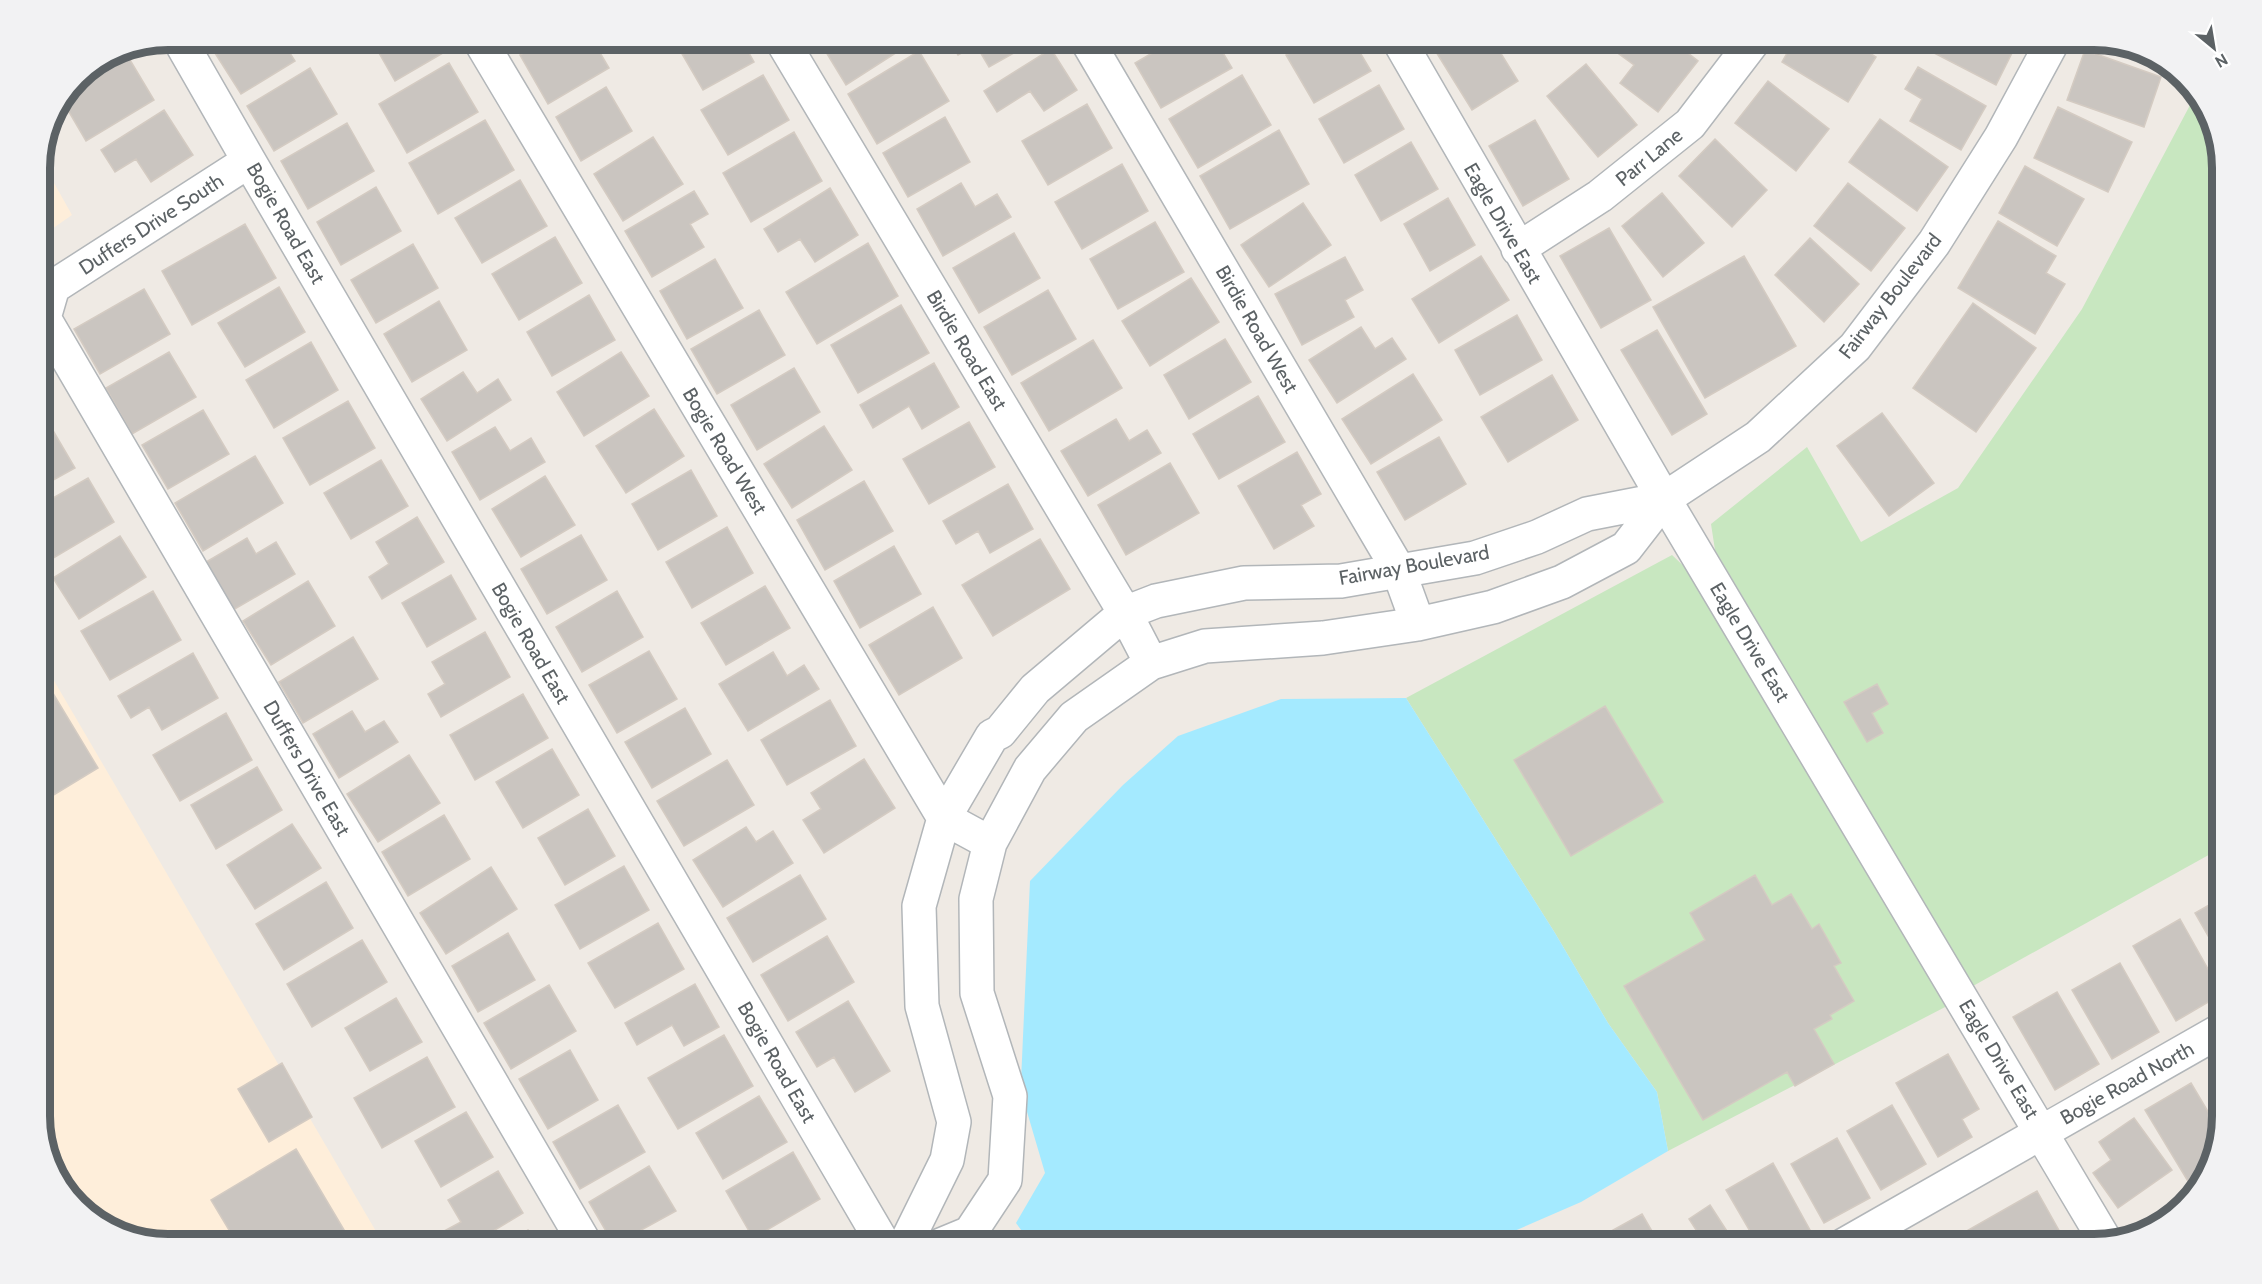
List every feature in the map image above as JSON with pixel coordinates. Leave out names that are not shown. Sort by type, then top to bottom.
[{"type":"street","name":"Bogie Road East","points":[[185,50],[878,1234]]},
{"type":"street","name":"Bogie Road West","points":[[486,50],[944,818]]},
{"type":"street","name":"Birdie Road East","points":[[788,50],[1125,613],[1151,663]]},
{"type":"street","name":"Birdie Road West","points":[[1092,50],[1398,570],[1418,624]]},
{"type":"street","name":"Eagle Drive East","points":[[1404,50],[1665,499],[2101,1234]]},
{"type":"street","name":"Parr Lane","points":[[1518,249],[1600,196],[1690,124],[1747,50]]},
{"type":"street","name":"Fairway Boulevard","points":[[968,1234],[1005,1180],[1010,1096],[977,993],[976,899],[990,843],[1030,769],[1074,717],[1151,663],[1205,646],[1323,638],[1418,624],[1493,607],[1562,582],[1626,548],[1665,499],[1758,437],[1855,347],[1934,243],[2001,137],[2048,50]]},
{"type":"street","name":"Duffers Drive South","points":[[53,287],[249,161]]},
{"type":"street","name":"Duffers Drive East","points":[[50,297],[53,287]]},
{"type":"street","name":"Duffers Drive East","points":[[50,328],[580,1234]]},
{"type":"street","name":"Fairway Boulevard","points":[[910,1234],[947,1160],[954,1122],[922,1006],[919,906],[944,818],[992,736],[1000,732],[1035,689],[1125,613],[1156,601],[1244,583],[1341,580],[1475,558],[1537,537],[1587,514],[1665,499]]},
{"type":"street","points":[[944,818],[990,843]]},
{"type":"street","name":"Bogie Road North","points":[[1863,1234],[2212,1035]]},
{"type":"shaded area","points":[[50,176],[72,215],[50,230]]},
{"type":"shaded area","points":[[50,674],[378,1234],[153,1233],[137,1230],[109,1219],[89,1204],[55,1151],[50,1124]]},
{"type":"green space","points":[[2191,100],[2206,130],[2212,160],[2212,853],[1973,986],[1715,550],[1711,524],[1807,447],[1861,542],[1958,488],[2082,309]]},
{"type":"green space","points":[[1672,555],[1691,573],[1949,1005],[1668,1151],[1657,1092],[1608,1023],[1555,933],[1406,698]]},
{"type":"water","points":[[1406,698],[1555,933],[1608,1023],[1657,1092],[1668,1151],[1581,1202],[1507,1234],[1024,1234],[1016,1223],[1045,1173],[1025,1105],[1021,1081],[1030,881],[1123,785],[1178,736],[1281,699]]},
{"type":"building","points":[[213,50],[288,50],[295,61],[241,94]]},
{"type":"building","points":[[377,50],[441,50],[443,53],[395,81]]},
{"type":"building","points":[[528,50],[598,50],[609,68],[548,104],[520,55]]},
{"type":"building","points":[[680,50],[747,50],[754,62],[703,90]]},
{"type":"building","points":[[825,50],[900,50],[846,85]]},
{"type":"building","points":[[955,50],[967,50],[958,55]]},
{"type":"building","points":[[979,50],[1019,50],[989,67]]},
{"type":"building","points":[[1049,50],[1052,50],[1077,90],[1044,111],[1030,91],[997,112],[984,91]]},
{"type":"building","points":[[1157,50],[1221,50],[1232,68],[1161,108],[1135,63]]},
{"type":"building","points":[[1295,50],[1359,50],[1371,71],[1314,103],[1286,55]]},
{"type":"building","points":[[1435,50],[1499,50],[1518,81],[1472,110]]},
{"type":"building","points":[[1684,50],[1698,61],[1658,112],[1620,83],[1634,65],[1615,51]]},
{"type":"building","points":[[1789,50],[1865,50],[1876,57],[1848,102],[1782,62]]},
{"type":"building","points":[[1933,50],[2014,50],[1996,85],[1932,52]]},
{"type":"building","points":[[2085,50],[2161,77],[2144,127],[2067,100]]},
{"type":"building","points":[[919,51],[949,101],[877,144],[848,94]]},
{"type":"building","points":[[128,57],[154,100],[86,141],[66,107],[84,84],[99,71]]},
{"type":"building","points":[[449,63],[478,112],[407,153],[379,104]]},
{"type":"building","points":[[1586,64],[1637,125],[1598,157],[1547,96]]},
{"type":"building","points":[[1918,67],[1986,106],[1961,150],[1910,121],[1922,99],[1905,89]]},
{"type":"building","points":[[310,68],[337,114],[274,151],[247,106]]},
{"type":"building","points":[[763,75],[789,120],[728,155],[701,110]]},
{"type":"building","points":[[1242,75],[1271,125],[1198,168],[1169,119]]},
{"type":"building","points":[[1768,81],[1829,129],[1796,171],[1735,123]]},
{"type":"building","points":[[1379,85],[1404,129],[1344,163],[1319,119]]},
{"type":"building","points":[[606,87],[632,131],[581,161],[556,117]]},
{"type":"building","points":[[1087,104],[1112,148],[1048,185],[1022,141]]},
{"type":"building","points":[[2058,107],[2132,142],[2108,192],[2034,158]]},
{"type":"building","points":[[164,110],[193,155],[151,182],[136,159],[115,172],[101,150]]},
{"type":"building","points":[[945,117],[970,162],[908,197],[883,153]]},
{"type":"building","points":[[1880,119],[1948,167],[1917,211],[1849,162]]},
{"type":"building","points":[[485,120],[514,170],[438,214],[409,163]]},
{"type":"building","points":[[1535,120],[1569,179],[1523,206],[1489,146]]},
{"type":"building","points":[[347,123],[374,171],[308,209],[281,161]]},
{"type":"building","points":[[1279,130],[1309,184],[1230,229],[1200,176]]},
{"type":"building","points":[[794,132],[822,181],[751,222],[723,173]]},
{"type":"building","points":[[653,137],[683,184],[623,221],[594,174]]},
{"type":"building","points":[[1715,139],[1767,190],[1732,227],[1679,176]]},
{"type":"building","points":[[1411,142],[1438,189],[1381,221],[1355,175]]},
{"type":"building","points":[[1122,164],[1148,211],[1082,249],[1055,202]]},
{"type":"building","points":[[2025,166],[2084,199],[2057,246],[1999,213]]},
{"type":"building","points":[[520,180],[547,226],[482,263],[455,218]]},
{"type":"building","points":[[961,183],[975,207],[997,194],[1011,217],[943,256],[917,209]]},
{"type":"building","points":[[1848,183],[1905,228],[1871,271],[1814,226]]},
{"type":"building","points":[[376,187],[401,231],[341,265],[317,222]]},
{"type":"building","points":[[830,188],[858,235],[815,262],[800,239],[778,252],[764,229]]},
{"type":"building","points":[[694,191],[708,214],[690,224],[704,247],[652,277],[625,231]]},
{"type":"building","points":[[1662,193],[1704,243],[1663,277],[1622,226]]},
{"type":"building","points":[[1448,198],[1475,245],[1430,271],[1404,224]]},
{"type":"building","points":[[1303,203],[1331,245],[1269,287],[1241,245]]},
{"type":"building","points":[[1998,221],[2056,256],[2046,273],[2065,284],[2035,334],[1958,288]]},
{"type":"building","points":[[1155,222],[1184,272],[1118,309],[1090,259]]},
{"type":"building","points":[[245,224],[276,278],[192,325],[162,271]]},
{"type":"building","points":[[1609,228],[1651,300],[1601,328],[1560,256]]},
{"type":"building","points":[[1014,233],[1040,278],[979,313],[953,268]]},
{"type":"building","points":[[555,237],[582,283],[519,320],[492,274]]},
{"type":"building","points":[[1810,238],[1859,284],[1824,322],[1775,275]]},
{"type":"building","points":[[868,243],[898,296],[817,344],[786,292]]},
{"type":"building","points":[[413,244],[438,288],[376,323],[351,280]]},
{"type":"building","points":[[1481,256],[1509,300],[1439,343],[1412,299]]},
{"type":"building","points":[[1744,256],[1796,346],[1705,398],[1653,307]]},
{"type":"building","points":[[1345,257],[1363,290],[1345,300],[1354,317],[1302,345],[1275,294]]},
{"type":"building","points":[[715,259],[743,308],[687,339],[660,291]]},
{"type":"building","points":[[1191,278],[1219,322],[1150,366],[1122,321]]},
{"type":"building","points":[[279,287],[305,332],[245,367],[218,323]]},
{"type":"building","points":[[144,289],[170,334],[100,374],[74,329]]},
{"type":"building","points":[[1048,290],[1076,339],[1012,375],[984,327]]},
{"type":"building","points":[[589,295],[615,340],[552,376],[527,332]]},
{"type":"building","points":[[439,301],[467,350],[412,382],[384,334]]},
{"type":"building","points":[[1973,303],[2036,348],[1976,432],[1913,388]]},
{"type":"building","points":[[901,305],[929,353],[858,393],[831,345]]},
{"type":"building","points":[[759,310],[785,355],[717,394],[691,349]]},
{"type":"building","points":[[1517,315],[1542,360],[1480,395],[1455,350]]},
{"type":"building","points":[[1361,327],[1375,349],[1392,338],[1406,359],[1337,403],[1309,360]]},
{"type":"building","points":[[1657,330],[1707,414],[1672,435],[1621,350]]},
{"type":"building","points":[[1225,339],[1251,382],[1189,419],[1164,375]]},
{"type":"building","points":[[1093,340],[1122,388],[1049,431],[1021,383]]},
{"type":"building","points":[[311,342],[338,390],[274,428],[246,380]]},
{"type":"building","points":[[169,352],[196,397],[132,434],[106,388]]},
{"type":"building","points":[[621,352],[649,396],[584,436],[557,392]]},
{"type":"building","points":[[934,363],[959,407],[922,429],[909,406],[873,428],[860,405]]},
{"type":"building","points":[[794,368],[820,412],[757,450],[731,405]]},
{"type":"building","points":[[463,372],[477,393],[498,379],[511,400],[447,441],[421,399]]},
{"type":"building","points":[[1413,374],[1442,420],[1371,464],[1342,419]]},
{"type":"building","points":[[1552,375],[1578,420],[1508,462],[1481,417]]},
{"type":"building","points":[[1258,396],[1285,442],[1219,479],[1193,434]]},
{"type":"building","points":[[348,401],[375,448],[310,485],[283,438]]},
{"type":"building","points":[[654,409],[684,456],[626,493],[596,446]]},
{"type":"building","points":[[203,410],[229,454],[168,489],[142,445]]},
{"type":"building","points":[[1882,413],[1934,483],[1889,516],[1837,446]]},
{"type":"building","points":[[1116,419],[1129,441],[1147,430],[1161,453],[1088,496],[1061,451]]},
{"type":"building","points":[[969,422],[995,467],[929,504],[903,459]]},
{"type":"building","points":[[50,425],[75,468],[50,482]]},
{"type":"building","points":[[824,426],[852,470],[792,508],[764,464]]},
{"type":"building","points":[[495,427],[510,451],[531,438],[545,462],[480,500],[452,452]]},
{"type":"building","points":[[1439,437],[1466,484],[1405,520],[1377,472]]},
{"type":"building","points":[[1297,452],[1321,494],[1301,505],[1314,526],[1274,549],[1238,486]]},
{"type":"building","points":[[255,456],[283,503],[203,551],[175,503]]},
{"type":"building","points":[[381,460],[408,506],[351,539],[324,493]]},
{"type":"building","points":[[1170,463],[1199,513],[1126,555],[1098,505]]},
{"type":"building","points":[[691,470],[717,516],[658,550],[632,504]]},
{"type":"building","points":[[545,476],[575,525],[521,557],[492,509]]},
{"type":"building","points":[[88,478],[114,522],[50,560],[50,500]]},
{"type":"building","points":[[864,481],[893,531],[825,570],[797,520]]},
{"type":"building","points":[[1008,484],[1033,529],[990,553],[978,531],[956,544],[943,521]]},
{"type":"building","points":[[417,517],[444,562],[382,599],[369,577],[389,564],[376,542]]},
{"type":"building","points":[[727,527],[753,573],[692,608],[666,562]]},
{"type":"building","points":[[581,535],[607,580],[547,614],[521,569]]},
{"type":"building","points":[[120,536],[146,577],[79,619],[53,578]]},
{"type":"building","points":[[247,538],[256,554],[276,542],[295,574],[233,610],[206,562]]},
{"type":"building","points":[[1040,539],[1070,589],[993,636],[962,585]]},
{"type":"building","points":[[894,546],[921,594],[860,628],[834,581]]},
{"type":"building","points":[[451,575],[476,619],[427,647],[402,603]]},
{"type":"building","points":[[308,581],[335,626],[271,665],[243,621]]},
{"type":"building","points":[[765,586],[790,628],[726,665],[701,623]]},
{"type":"building","points":[[153,591],[181,640],[110,680],[81,631]]},
{"type":"building","points":[[617,591],[643,637],[582,672],[556,627]]},
{"type":"building","points":[[933,607],[962,658],[899,695],[869,645]]},
{"type":"building","points":[[485,632],[510,677],[441,717],[428,694],[445,684],[432,662]]},
{"type":"building","points":[[353,637],[378,679],[303,723],[279,682]]},
{"type":"building","points":[[649,651],[677,699],[617,733],[589,685]]},
{"type":"building","points":[[773,652],[787,676],[804,665],[819,689],[748,731],[719,684]]},
{"type":"building","points":[[193,653],[218,698],[162,730],[149,707],[131,718],[118,696]]},
{"type":"building","points":[[1877,684],[1888,704],[1872,713],[1883,733],[1867,742],[1844,702]]},
{"type":"building","points":[[50,688],[98,768],[50,797]]},
{"type":"building","points":[[523,694],[548,738],[475,780],[450,735]]},
{"type":"building","points":[[830,700],[856,746],[787,785],[761,740]]},
{"type":"building","points":[[1605,706],[1663,802],[1571,856],[1514,760]]},
{"type":"building","points":[[685,708],[711,754],[652,788],[625,742]]},
{"type":"building","points":[[352,711],[365,732],[384,721],[398,742],[339,778],[313,734]]},
{"type":"building","points":[[226,713],[252,760],[180,801],[153,755]]},
{"type":"building","points":[[552,749],[579,795],[523,828],[496,782]]},
{"type":"building","points":[[409,755],[440,803],[378,842],[347,794]]},
{"type":"building","points":[[864,759],[895,808],[824,853],[803,820],[821,809],[811,793]]},
{"type":"building","points":[[727,760],[754,805],[684,846],[657,801]]},
{"type":"building","points":[[257,767],[282,810],[216,849],[191,805]]},
{"type":"building","points":[[588,809],[615,856],[565,885],[538,838]]},
{"type":"building","points":[[444,815],[470,859],[408,896],[382,852]]},
{"type":"building","points":[[292,824],[321,868],[255,909],[227,865]]},
{"type":"building","points":[[746,827],[756,842],[773,831],[793,863],[723,907],[693,860]]},
{"type":"building","points":[[624,866],[649,910],[580,949],[555,905]]},
{"type":"building","points":[[491,867],[517,909],[446,954],[420,913]]},
{"type":"building","points":[[800,875],[826,919],[753,962],[727,918]]},
{"type":"building","points":[[1755,875],[1772,905],[1791,894],[1812,929],[1819,924],[1841,963],[1834,966],[1854,1001],[1830,1015],[1832,1019],[1814,1029],[1834,1064],[1795,1086],[1787,1072],[1703,1120],[1624,986],[1705,940],[1690,913]]},
{"type":"building","points":[[326,882],[353,928],[284,970],[256,924]]},
{"type":"building","points":[[2212,903],[2212,943],[2195,913]]},
{"type":"building","points":[[2180,919],[2212,976],[2212,1000],[2176,1021],[2133,946]]},
{"type":"building","points":[[658,923],[684,969],[615,1008],[588,963]]},
{"type":"building","points":[[508,933],[535,980],[478,1012],[452,966]]},
{"type":"building","points":[[827,936],[854,982],[788,1021],[761,975]]},
{"type":"building","points":[[362,940],[387,982],[312,1027],[287,984]]},
{"type":"building","points":[[2120,963],[2159,1032],[2112,1059],[2072,990]]},
{"type":"building","points":[[695,984],[719,1027],[684,1046],[672,1025],[637,1045],[625,1023]]},
{"type":"building","points":[[549,985],[576,1031],[511,1069],[484,1023]]},
{"type":"building","points":[[2057,992],[2099,1064],[2055,1090],[2013,1017]]},
{"type":"building","points":[[396,998],[422,1042],[370,1071],[345,1028]]},
{"type":"building","points":[[848,1001],[890,1071],[855,1092],[834,1057],[817,1067],[796,1032]]},
{"type":"building","points":[[724,1035],[753,1086],[678,1129],[648,1078]]},
{"type":"building","points":[[570,1050],[598,1100],[548,1129],[519,1079]]},
{"type":"building","points":[[1948,1054],[1979,1109],[1962,1119],[1972,1137],[1938,1157],[1896,1083]]},
{"type":"building","points":[[427,1057],[455,1107],[382,1148],[354,1098]]},
{"type":"building","points":[[282,1063],[312,1117],[269,1142],[238,1089]]},
{"type":"building","points":[[2191,1083],[2212,1118],[2208,1147],[2193,1180],[2189,1183],[2145,1110]]},
{"type":"building","points":[[759,1096],[787,1142],[723,1179],[696,1133]]},
{"type":"building","points":[[618,1105],[645,1152],[580,1189],[553,1142]]},
{"type":"building","points":[[1892,1105],[1926,1164],[1881,1190],[1847,1131]]},
{"type":"building","points":[[466,1112],[493,1157],[441,1187],[415,1141]]},
{"type":"building","points":[[2134,1118],[2172,1170],[2118,1208],[2093,1173],[2111,1160],[2099,1142]]},
{"type":"building","points":[[1837,1138],[1870,1198],[1824,1223],[1791,1164]]},
{"type":"building","points":[[296,1149],[346,1234],[231,1234],[211,1200]]},
{"type":"building","points":[[793,1152],[820,1199],[760,1234],[751,1234],[726,1191]]},
{"type":"building","points":[[1773,1163],[1810,1230],[1803,1234],[1752,1234],[1726,1190]]},
{"type":"building","points":[[649,1166],[676,1211],[634,1234],[608,1234],[589,1202]]},
{"type":"building","points":[[498,1171],[523,1213],[488,1234],[446,1234],[444,1231],[461,1222],[448,1200]]},
{"type":"building","points":[[2037,1191],[2061,1234],[1961,1234]]},
{"type":"building","points":[[1710,1205],[1729,1234],[1699,1234],[1689,1219]]},
{"type":"building","points":[[1642,1214],[1654,1234],[1606,1234]]}]
